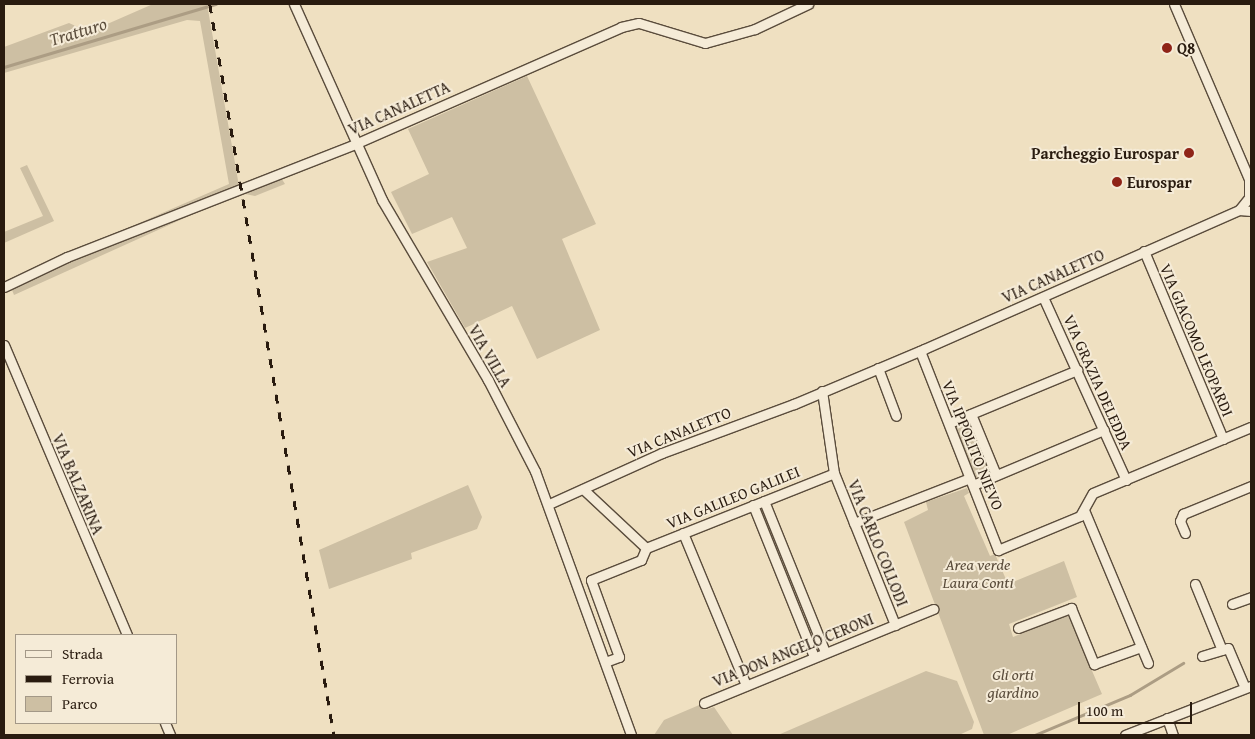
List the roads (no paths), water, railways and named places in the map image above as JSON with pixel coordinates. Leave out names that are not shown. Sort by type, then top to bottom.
[{"type":"street","name":"VIA VILLA","points":[[294,4],[355,144],[407,245],[488,380],[549,504],[631,735]]},
{"type":"street","name":"VIA CANALETTA","points":[[4,288],[67,257],[355,144],[594,38],[639,23],[706,43],[755,29],[808,4]]},
{"type":"street","points":[[1174,4],[1250,180],[1249,196],[1251,210]]},
{"type":"street","name":"VIA CANALETTO","points":[[1239,210],[1249,196]]},
{"type":"street","name":"VIA CANALETTO","points":[[549,504],[662,453],[822,392],[920,351],[1239,210],[1251,210]]},
{"type":"street","name":"VIA GIACOMO LEOPARDI","points":[[1144,251],[1223,439]]},
{"type":"street","name":"VIA GRAZIA DELEDDA","points":[[1043,297],[1126,480]]},
{"type":"street","name":"VIA BALZARINA","points":[[4,345],[127,634]]},
{"type":"street","name":"VIA IPPOLITO NIEVO","points":[[920,351],[998,550],[1080,516],[1084,510]]},
{"type":"street","points":[[878,368],[896,416]]},
{"type":"street","points":[[949,423],[1077,370]]},
{"type":"street","points":[[822,392],[834,472]]},
{"type":"street","points":[[971,414],[996,475]]},
{"type":"street","points":[[1148,663],[1084,510],[1093,494],[1251,427]]},
{"type":"street","points":[[854,523],[972,481],[996,475],[1104,430]]},
{"type":"street","name":"VIA GALILEO GALILEI","points":[[646,548],[834,472]]},
{"type":"street","name":"VIA CARLO COLLODI","points":[[834,472],[895,625]]},
{"type":"street","points":[[1185,533],[1182,515],[1251,486]]},
{"type":"street","points":[[583,489],[646,548],[641,560],[592,580],[619,657],[605,662]]},
{"type":"street","points":[[764,501],[825,652]]},
{"type":"street","points":[[753,505],[814,657]]},
{"type":"street","points":[[683,533],[746,686]]},
{"type":"street","points":[[1195,584],[1222,650]]},
{"type":"street","points":[[1232,604],[1251,597]]},
{"type":"street","points":[[1018,628],[1071,608],[1094,664],[1141,647]]},
{"type":"street","name":"VIA DON ANGELO CERONI","points":[[704,704],[825,652],[933,609]]},
{"type":"street","points":[[1126,735],[1248,687],[1228,648],[1202,656]]},
{"type":"street","points":[[1167,718],[1173,735]]},
{"type":"waterway","name":"Tratturo","points":[[4,67],[216,4]]},
{"type":"waterway","points":[[1035,735],[1130,695],[1183,663]]},
{"type":"railway","points":[[210,4],[334,735]]},
{"type":"place","name":"Q8","points":[[1167,48]]},
{"type":"place","name":"Parcheggio Eurospar","points":[[1189,153]]},
{"type":"place","name":"Eurospar","points":[[1117,182]]},
{"type":"park label","name":"Area verde Laura Conti","points":[[978,573]]},
{"type":"park label","name":"Gli orti giardino","points":[[1013,683]]}]
